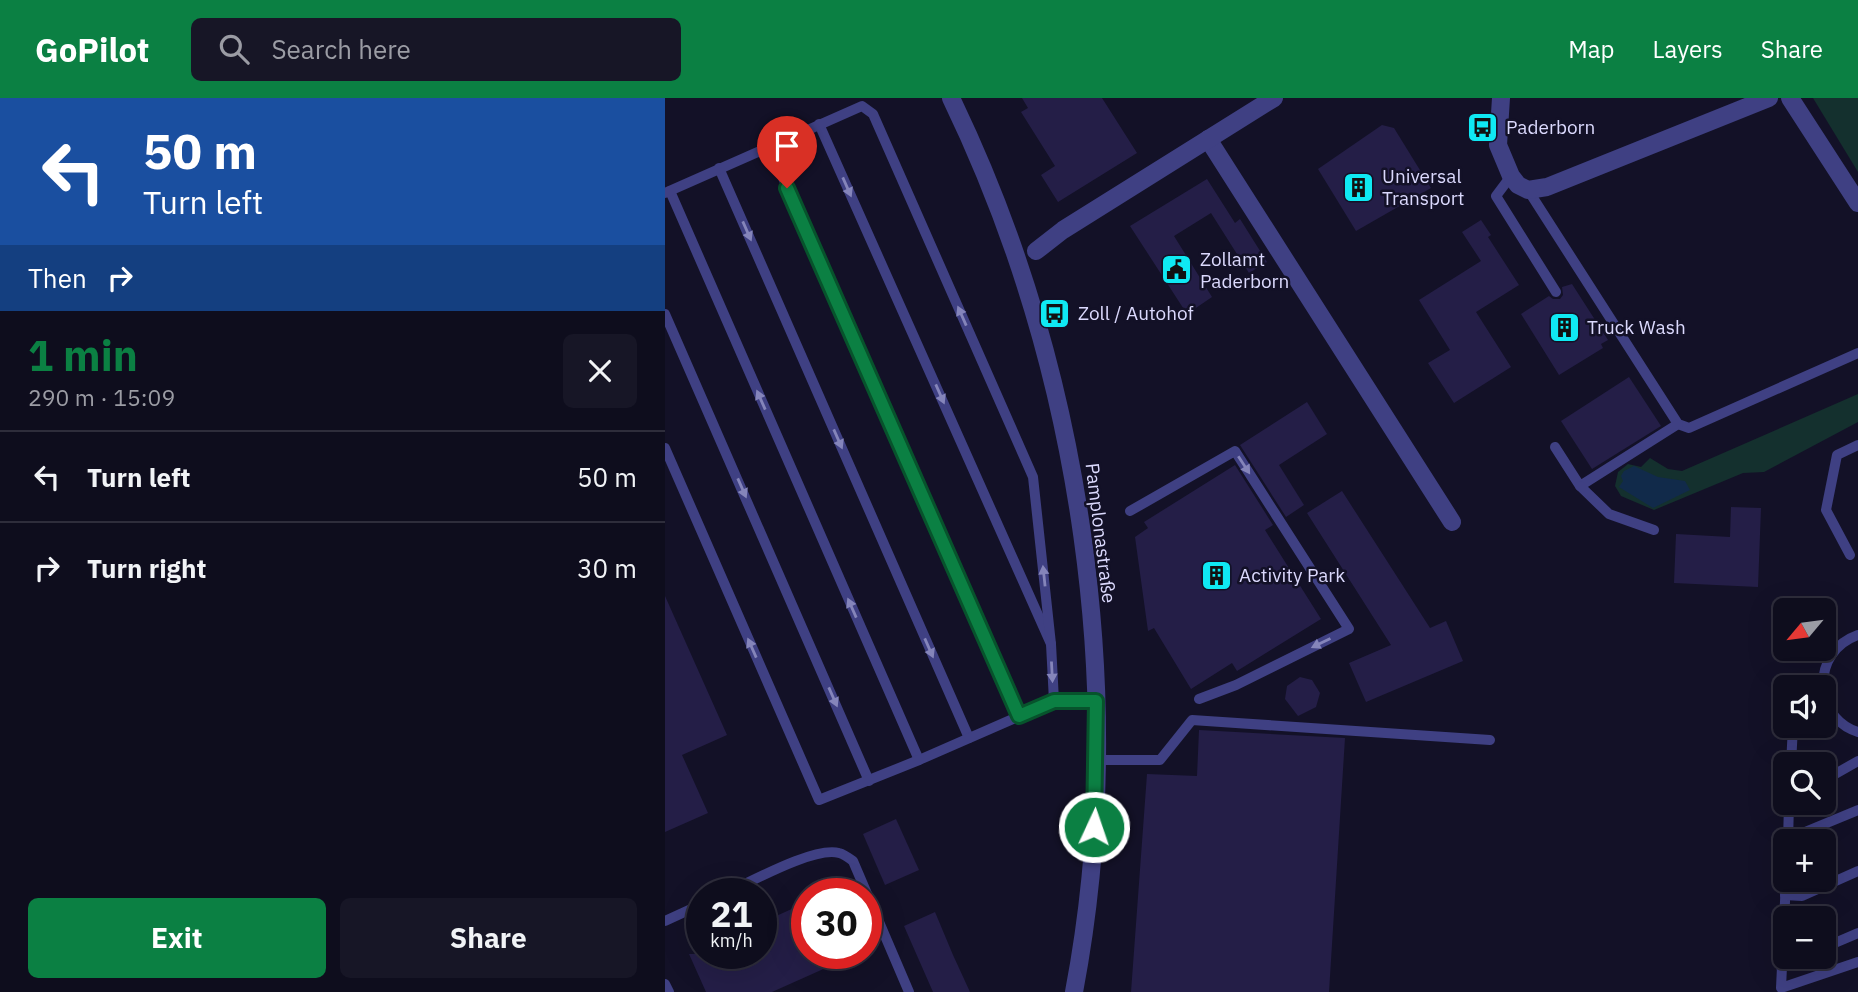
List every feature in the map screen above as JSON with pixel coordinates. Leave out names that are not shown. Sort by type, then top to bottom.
[{"type":"street","name":"Pamplonastraße","points":[[951,98],[1017,256],[1058,400],[1081,530],[1093,641],[1096,760],[1093,846],[1081,957],[1074,992]]},
{"type":"street","points":[[1037,251],[1063,230],[1274,98]]},
{"type":"street","points":[[1501,98],[1498,145],[1511,176],[1518,186],[1528,190],[1547,187],[1769,98]]},
{"type":"street","points":[[1790,98],[1858,203]]},
{"type":"street","points":[[1208,139],[1452,522]]},
{"type":"lane","points":[[919,760],[667,192],[862,106],[873,114],[1033,477],[1051,644],[1054,701]]},
{"type":"lane","points":[[819,124],[1051,644]]},
{"type":"lane","points":[[769,146],[1019,716]]},
{"type":"lane","points":[[719,168],[969,738]]},
{"type":"lane","points":[[1511,176],[1496,196],[1556,292]]},
{"type":"lane","points":[[1528,190],[1678,424],[1689,428],[1858,353]]},
{"type":"lane","points":[[665,314],[869,781]]},
{"type":"lane","points":[[1580,486],[1678,424]]},
{"type":"lane","points":[[1850,555],[1826,510],[1837,454],[1858,445]]},
{"type":"lane","points":[[1555,447],[1580,486],[1609,514],[1654,530]]},
{"type":"lane","points":[[665,448],[819,800],[1054,701],[1096,701]]},
{"type":"lane","points":[[1130,511],[1235,451],[1349,629],[1236,685],[1199,699]]},
{"type":"lane","points":[[1824,675],[1833,652],[1841,644],[1858,635]]},
{"type":"lane","points":[[1836,719],[1858,732]]},
{"type":"lane","points":[[1096,760],[1160,760],[1192,720],[1490,740]]},
{"type":"lane","points":[[1836,774],[1858,761]]},
{"type":"lane","points":[[1814,829],[1858,810]]},
{"type":"lane","points":[[760,878],[823,852],[839,853],[853,861],[909,992]]},
{"type":"lane","points":[[1785,895],[1802,896],[1858,871]]},
{"type":"lane","points":[[1784,906],[1785,892]]},
{"type":"lane","points":[[665,921],[686,911]]},
{"type":"lane","points":[[1836,942],[1858,933]]},
{"type":"lane","points":[[1781,969],[1780,990],[1858,962]]},
{"type":"lane","points":[[665,984],[669,992]]},
{"type":"green space","points":[[1813,98],[1858,98],[1858,172]]},
{"type":"green space","points":[[1858,394],[1858,422],[1764,472],[1743,473],[1654,510],[1621,496],[1615,486],[1618,472],[1628,464],[1641,467],[1650,458],[1668,469],[1682,471]]},
{"type":"water","points":[[1634,466],[1658,477],[1685,481],[1690,490],[1653,508],[1619,487],[1624,471]]},
{"type":"building","points":[[1022,98],[1102,98],[1137,153],[1058,202],[1041,175],[1055,166],[1021,112],[1028,108]]},
{"type":"building","points":[[1382,125],[1394,128],[1431,188],[1356,231],[1318,169]]},
{"type":"building","name":"Zollamt Paderborn","points":[[1207,179],[1235,223],[1240,219],[1267,262],[1249,273],[1211,213],[1174,236],[1212,297],[1187,314],[1130,226]]},
{"type":"building","points":[[1481,220],[1491,235],[1488,237],[1519,285],[1476,312],[1511,367],[1454,403],[1428,363],[1450,350],[1419,300],[1481,261],[1462,232]]},
{"type":"building","name":"Truck Wash","points":[[1572,284],[1608,340],[1601,344],[1603,348],[1559,375],[1521,314],[1549,296],[1560,299],[1563,295],[1562,287]]},
{"type":"building","points":[[1629,377],[1661,426],[1592,469],[1561,421]]},
{"type":"building","points":[[1307,402],[1327,434],[1279,465],[1304,505],[1286,517],[1240,445]]},
{"type":"building","name":"Activity Park","points":[[1235,465],[1273,525],[1265,530],[1321,619],[1237,671],[1232,663],[1191,689],[1154,628],[1148,631],[1135,537],[1148,528],[1144,522]]},
{"type":"building","points":[[1342,491],[1430,628],[1446,621],[1463,661],[1366,702],[1349,663],[1391,645],[1307,513]]},
{"type":"building","points":[[1731,507],[1761,508],[1758,587],[1674,583],[1676,534],[1730,537]]},
{"type":"building","points":[[665,596],[727,735],[682,755],[708,813],[665,832]]},
{"type":"building","points":[[1300,677],[1312,680],[1320,693],[1316,707],[1298,716],[1285,699],[1287,686]]},
{"type":"building","points":[[1199,730],[1345,738],[1329,992],[1131,992],[1147,774],[1197,776]]},
{"type":"building","points":[[896,819],[919,870],[885,885],[863,834]]},
{"type":"building","points":[[791,909],[791,969],[823,969],[772,992],[706,992],[696,969],[777,969],[777,916]]},
{"type":"building","points":[[935,912],[970,992],[933,992],[904,926]]},
{"type":"place","name":"Paderborn","points":[[1483,127]]},
{"type":"place","name":"Universal Transport","points":[[1359,187]]},
{"type":"place","name":"Zollamt Paderborn","points":[[1177,270]]},
{"type":"place","name":"Zoll / Autohof","points":[[1055,313]]},
{"type":"place","name":"Truck Wash","points":[[1564,327]]},
{"type":"place","name":"Activity Park","points":[[1216,575]]},
{"type":"route","points":[[787,188],[1019,716],[1054,701],[1096,701],[1094,827]]}]
